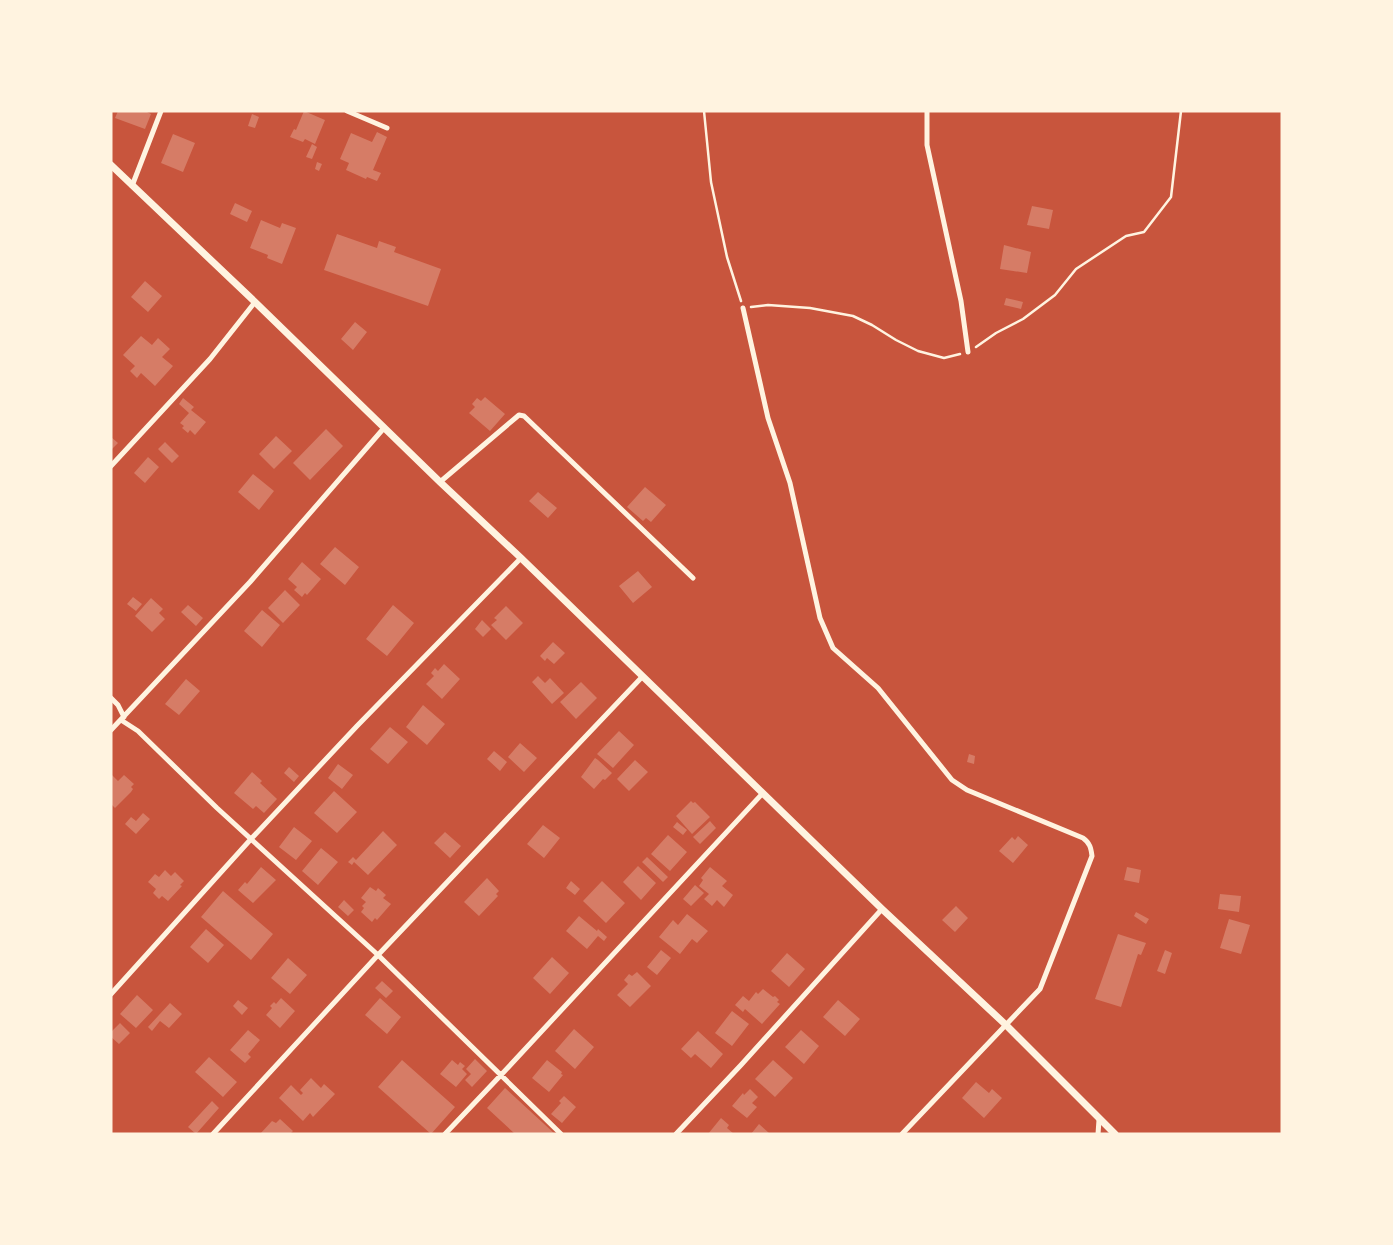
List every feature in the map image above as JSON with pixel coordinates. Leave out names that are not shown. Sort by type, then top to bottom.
[{"type":"street","points":[[132,186],[161,111]]},
{"type":"street","points":[[347,111],[387,128]]},
{"type":"street","points":[[927,111],[927,145],[961,301],[968,352]]},
{"type":"street","points":[[111,165],[521,558],[882,909],[1006,1025],[1115,1134]]},
{"type":"street","points":[[111,466],[210,359],[255,302]]},
{"type":"street","points":[[743,308],[768,418],[790,483],[820,618],[833,648],[878,688],[952,780],[967,790],[1083,838],[1091,848],[1092,856],[1040,989],[902,1134]]},
{"type":"street","points":[[440,482],[519,415],[524,416],[693,578]]},
{"type":"street","points":[[111,730],[250,582],[384,428]]},
{"type":"street","points":[[111,994],[251,839],[357,726],[521,558]]},
{"type":"street","points":[[212,1134],[378,954],[642,676]]},
{"type":"street","points":[[111,698],[118,705],[122,718],[138,731],[217,808],[378,954],[561,1134]]},
{"type":"street","points":[[445,1134],[763,793]]},
{"type":"street","points":[[676,1134],[748,1058],[882,909]]},
{"type":"street","points":[[1098,1134],[1100,1120]]},
{"type":"path","points":[[704,111],[711,182],[727,256],[743,308],[768,305],[810,308],[853,316],[918,351],[944,358],[968,352],[996,333],[1023,319],[1055,295],[1076,269],[1126,236],[1144,232],[1171,197],[1181,111]]},
{"type":"building","points":[[118,111],[145,111],[151,114],[145,129],[115,118]]},
{"type":"building","points":[[304,111],[325,120],[315,144],[305,139],[303,142],[290,137],[294,129],[296,130]]},
{"type":"building","points":[[252,114],[259,117],[255,128],[248,126]]},
{"type":"building","points":[[377,132],[387,137],[373,170],[381,173],[377,181],[367,177],[366,179],[346,170],[349,163],[340,159],[351,133],[372,142]]},
{"type":"building","points":[[173,134],[195,143],[183,172],[161,163]]},
{"type":"building","points":[[312,144],[317,147],[312,159],[306,157]]},
{"type":"building","points":[[317,162],[322,164],[319,171],[315,169]]},
{"type":"building","points":[[235,203],[252,211],[247,222],[230,214]]},
{"type":"building","points":[[1032,206],[1053,210],[1049,229],[1027,225]]},
{"type":"building","points":[[261,220],[280,228],[282,223],[296,228],[282,264],[267,258],[268,255],[250,248]]},
{"type":"building","points":[[337,234],[377,248],[379,241],[396,247],[394,252],[441,269],[428,306],[324,270]]},
{"type":"building","points":[[1004,245],[1031,252],[1027,273],[1000,269]]},
{"type":"building","points":[[145,281],[162,296],[148,312],[131,297]]},
{"type":"building","points":[[1006,298],[1023,302],[1021,309],[1004,305]]},
{"type":"building","points":[[355,322],[367,332],[353,350],[341,339]]},
{"type":"building","points":[[141,336],[152,345],[158,338],[170,349],[162,357],[173,366],[155,386],[141,373],[137,378],[130,371],[135,366],[123,355]]},
{"type":"building","points":[[485,397],[505,414],[490,431],[469,413],[475,407],[472,404],[477,398],[481,401]]},
{"type":"building","points":[[183,398],[194,407],[191,410],[206,422],[195,435],[190,430],[188,433],[182,428],[184,426],[180,423],[189,413],[179,404]]},
{"type":"building","points":[[326,429],[343,446],[310,480],[293,463]]},
{"type":"building","points":[[276,436],[292,451],[274,469],[259,454]]},
{"type":"building","points":[[111,437],[118,443],[111,450]]},
{"type":"building","points":[[165,442],[179,456],[172,463],[158,449]]},
{"type":"building","points":[[148,457],[159,467],[145,483],[134,473]]},
{"type":"building","points":[[253,474],[274,491],[259,510],[238,492]]},
{"type":"building","points":[[645,487],[666,505],[651,522],[646,518],[643,521],[627,507]]},
{"type":"building","points":[[538,492],[557,508],[548,518],[529,501]]},
{"type":"building","points":[[335,547],[359,567],[345,585],[320,564]]},
{"type":"building","points":[[302,562],[321,579],[307,595],[305,593],[302,597],[294,590],[297,587],[288,579]]},
{"type":"building","points":[[638,571],[652,587],[633,603],[619,586]]},
{"type":"building","points":[[285,590],[300,605],[283,623],[268,608]]},
{"type":"building","points":[[133,597],[142,604],[136,611],[127,604]]},
{"type":"building","points":[[151,598],[163,609],[159,613],[165,619],[152,632],[135,616]]},
{"type":"building","points":[[188,605],[203,618],[196,626],[181,612]]},
{"type":"building","points":[[393,605],[414,623],[387,656],[366,639]]},
{"type":"building","points":[[506,606],[523,623],[506,640],[491,625],[497,620],[494,618]]},
{"type":"building","points":[[262,610],[280,625],[262,647],[244,631]]},
{"type":"building","points":[[482,620],[491,629],[483,637],[475,629]]},
{"type":"building","points":[[553,642],[565,653],[554,664],[547,658],[545,661],[540,656]]},
{"type":"building","points":[[444,664],[460,679],[442,699],[426,684],[434,676],[431,673],[435,668],[438,671]]},
{"type":"building","points":[[538,676],[545,683],[550,678],[564,693],[552,704],[532,682]]},
{"type":"building","points":[[186,679],[200,691],[179,715],[165,704]]},
{"type":"building","points":[[581,682],[597,698],[576,719],[560,702]]},
{"type":"building","points":[[423,705],[445,724],[427,745],[406,727]]},
{"type":"building","points":[[390,727],[408,742],[388,764],[370,749]]},
{"type":"building","points":[[619,731],[634,745],[613,768],[597,754]]},
{"type":"building","points":[[520,743],[537,758],[524,772],[508,757]]},
{"type":"building","points":[[494,751],[507,762],[500,771],[487,759]]},
{"type":"building","points":[[969,754],[975,756],[974,764],[967,762]]},
{"type":"building","points":[[595,758],[612,773],[594,789],[581,777]]},
{"type":"building","points":[[635,760],[648,772],[629,791],[617,779]]},
{"type":"building","points":[[338,764],[353,775],[342,789],[328,778]]},
{"type":"building","points":[[289,767],[299,776],[294,782],[284,773]]},
{"type":"building","points":[[252,772],[262,781],[260,783],[277,799],[264,813],[256,806],[253,809],[234,793]]},
{"type":"building","points":[[111,774],[118,781],[124,775],[134,784],[131,787],[133,789],[131,792],[115,808],[111,804]]},
{"type":"building","points":[[334,791],[357,812],[337,833],[314,813]]},
{"type":"building","points":[[691,801],[695,802],[710,817],[692,834],[676,816]]},
{"type":"building","points":[[143,813],[150,819],[136,834],[125,824],[131,817],[136,821]]},
{"type":"building","points":[[710,821],[716,828],[700,844],[693,837]]},
{"type":"building","points":[[677,822],[687,830],[683,835],[673,827]]},
{"type":"building","points":[[543,825],[560,838],[544,858],[527,844]]},
{"type":"building","points":[[294,827],[312,841],[296,860],[279,847]]},
{"type":"building","points":[[383,831],[397,845],[368,875],[354,862],[352,865],[348,862],[353,857],[356,860]]},
{"type":"building","points":[[445,832],[461,846],[450,858],[434,843]]},
{"type":"building","points":[[668,835],[687,852],[670,871],[651,854]]},
{"type":"building","points":[[1018,836],[1028,845],[1013,863],[999,851],[1012,837],[1015,840]]},
{"type":"building","points":[[321,848],[338,862],[318,885],[302,871]]},
{"type":"building","points":[[647,857],[668,877],[663,882],[642,862]]},
{"type":"building","points":[[638,866],[656,883],[641,900],[623,882]]},
{"type":"building","points":[[261,867],[276,880],[253,903],[238,890],[245,882],[247,884]]},
{"type":"building","points":[[710,867],[727,881],[722,886],[733,895],[724,907],[717,900],[712,906],[704,899],[709,894],[699,886],[703,880],[701,878]]},
{"type":"building","points":[[1127,867],[1141,870],[1139,883],[1124,880]]},
{"type":"building","points":[[165,870],[171,876],[175,872],[184,881],[180,885],[182,886],[168,901],[162,896],[159,899],[153,893],[156,889],[148,882],[155,874],[159,877]]},
{"type":"building","points":[[487,878],[499,891],[496,894],[498,896],[479,916],[464,902]]},
{"type":"building","points":[[571,881],[580,889],[575,895],[566,888]]},
{"type":"building","points":[[602,881],[625,903],[606,923],[583,901]]},
{"type":"building","points":[[695,885],[704,893],[691,906],[683,899]]},
{"type":"building","points":[[370,887],[376,891],[378,888],[386,895],[383,898],[391,904],[377,920],[375,918],[372,922],[361,912],[364,908],[362,906],[366,902],[361,898]]},
{"type":"building","points":[[223,891],[273,934],[251,960],[201,917]]},
{"type":"building","points":[[1220,894],[1241,896],[1239,912],[1218,909]]},
{"type":"building","points":[[344,900],[354,910],[348,916],[338,907]]},
{"type":"building","points":[[956,906],[968,918],[955,932],[942,920]]},
{"type":"building","points":[[1136,912],[1149,919],[1146,924],[1134,916]]},
{"type":"building","points":[[687,914],[708,931],[697,943],[692,939],[680,954],[659,937],[673,920],[678,925]]},
{"type":"building","points":[[579,916],[607,937],[604,941],[598,936],[587,949],[566,931]]},
{"type":"building","points":[[1229,919],[1250,925],[1241,954],[1220,948]]},
{"type":"building","points":[[206,929],[224,945],[208,963],[190,947]]},
{"type":"building","points":[[1118,934],[1146,943],[1141,955],[1138,954],[1121,1007],[1095,999]]},
{"type":"building","points":[[661,950],[671,958],[657,975],[647,967]]},
{"type":"building","points":[[1165,950],[1172,953],[1165,974],[1157,971]]},
{"type":"building","points":[[787,953],[805,969],[789,987],[771,971]]},
{"type":"building","points":[[552,957],[569,973],[550,994],[533,978]]},
{"type":"building","points":[[288,958],[307,975],[290,994],[271,978]]},
{"type":"building","points":[[637,972],[651,986],[630,1007],[617,995],[628,984],[624,980],[629,974],[632,976]]},
{"type":"building","points":[[382,981],[393,991],[386,998],[375,988]]},
{"type":"building","points":[[763,989],[773,997],[775,996],[780,1004],[762,1024],[745,1009],[743,1012],[735,1005],[743,996],[749,1001],[756,992],[758,994]]},
{"type":"building","points":[[137,995],[153,1010],[136,1028],[120,1014]]},
{"type":"building","points":[[281,998],[295,1011],[280,1028],[266,1015],[272,1008],[270,1006],[274,1002],[276,1004]]},
{"type":"building","points":[[380,998],[401,1017],[387,1034],[365,1015]]},
{"type":"building","points":[[238,1000],[248,1008],[242,1015],[233,1006]]},
{"type":"building","points":[[838,1000],[860,1019],[845,1036],[823,1017]]},
{"type":"building","points":[[170,1003],[182,1014],[169,1028],[160,1021],[152,1031],[148,1027]]},
{"type":"building","points":[[732,1011],[749,1024],[732,1046],[715,1033]]},
{"type":"building","points":[[120,1023],[130,1033],[119,1044],[111,1037],[111,1032]]},
{"type":"building","points":[[574,1029],[594,1047],[575,1069],[555,1051]]},
{"type":"building","points":[[248,1030],[260,1040],[248,1054],[251,1057],[245,1063],[230,1050]]},
{"type":"building","points":[[801,1030],[819,1046],[804,1064],[785,1047]]},
{"type":"building","points":[[698,1031],[723,1054],[711,1068],[695,1054],[691,1058],[681,1049]]},
{"type":"building","points":[[209,1057],[237,1082],[223,1097],[195,1072]]},
{"type":"building","points":[[475,1059],[487,1071],[472,1087],[465,1080],[471,1074],[466,1069]]},
{"type":"building","points":[[402,1060],[455,1107],[431,1134],[378,1087]]},
{"type":"building","points":[[452,1060],[458,1065],[460,1062],[465,1066],[462,1069],[467,1074],[456,1087],[440,1074]]},
{"type":"building","points":[[547,1060],[562,1072],[561,1074],[563,1075],[549,1092],[532,1078]]},
{"type":"building","points":[[773,1060],[793,1078],[775,1097],[755,1079]]},
{"type":"building","points":[[311,1078],[321,1088],[324,1084],[335,1094],[313,1117],[310,1113],[303,1121],[279,1098],[291,1085],[301,1095],[303,1093],[300,1090]]},
{"type":"building","points":[[976,1082],[989,1093],[992,1089],[1002,1098],[984,1118],[962,1098]]},
{"type":"building","points":[[505,1088],[555,1134],[515,1134],[487,1108]]},
{"type":"building","points":[[750,1089],[758,1097],[752,1103],[757,1107],[747,1118],[732,1106],[743,1093],[744,1095]]},
{"type":"building","points":[[564,1096],[576,1107],[562,1123],[551,1114],[561,1103],[559,1101]]},
{"type":"building","points":[[212,1101],[219,1108],[196,1134],[188,1127]]},
{"type":"building","points":[[721,1118],[729,1125],[727,1128],[734,1134],[708,1134]]},
{"type":"building","points":[[280,1119],[293,1131],[290,1134],[260,1134],[272,1121],[276,1123]]},
{"type":"building","points":[[759,1124],[769,1133],[768,1134],[751,1134]]}]
